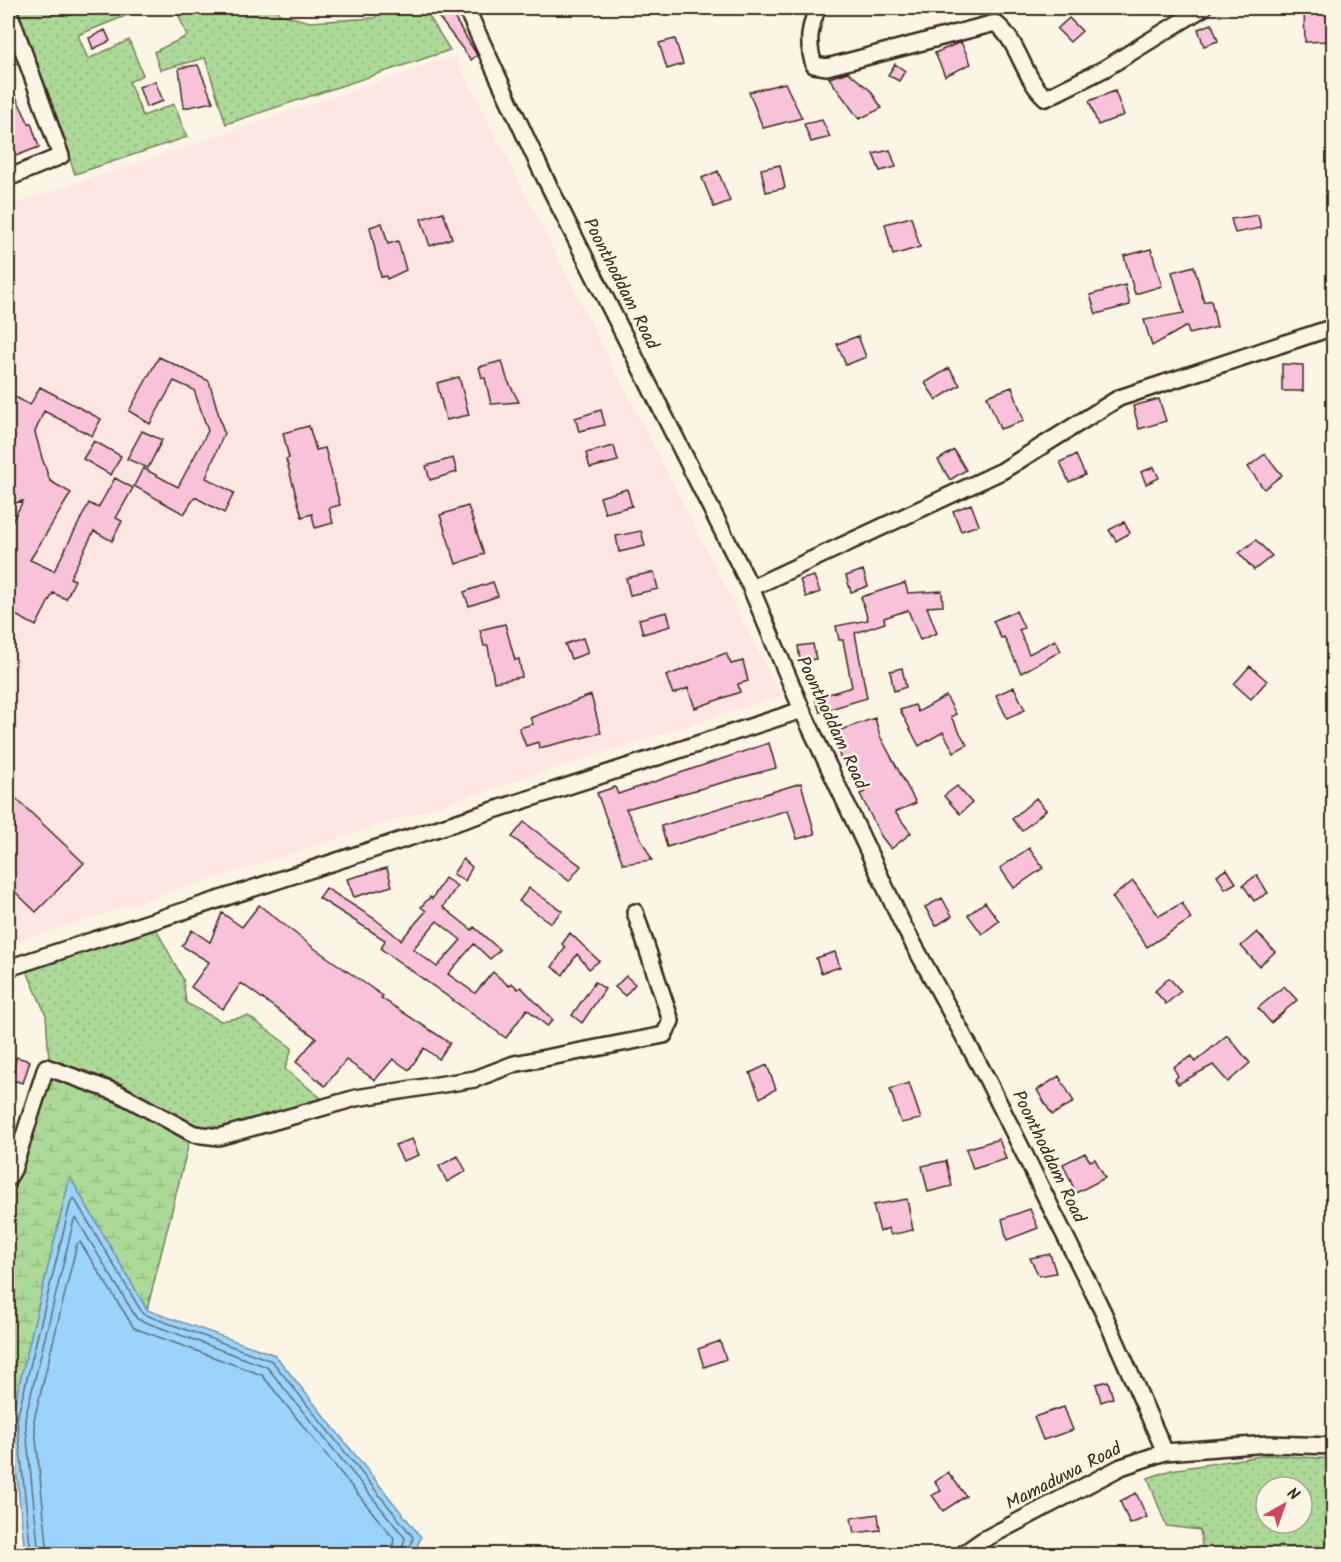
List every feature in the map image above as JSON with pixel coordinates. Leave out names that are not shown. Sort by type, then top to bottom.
[{"type":"street","name":"Poonthoddam Road","points":[[466,8],[541,170],[751,588],[802,710],[902,923],[987,1079],[1102,1312],[1165,1452]]},
{"type":"street","points":[[818,8],[811,22],[808,47],[814,65],[827,67],[995,23],[1007,32],[1035,88],[1047,98],[1104,69],[1203,8]]},
{"type":"street","points":[[8,9],[12,35],[61,156],[8,178]]},
{"type":"street","points":[[751,588],[1002,471],[1119,398],[1334,327]]},
{"type":"street","points":[[8,968],[802,710]]},
{"type":"street","points":[[8,1178],[13,1170],[46,1067],[118,1093],[194,1134],[219,1137],[356,1098],[475,1079],[514,1064],[664,1035],[671,1021],[635,912]]},
{"type":"street","name":"Mamaduwa Road","points":[[963,1554],[983,1540],[1121,1467],[1165,1452],[1268,1443],[1334,1446]]},
{"type":"shaded area","points":[[455,56],[781,696],[8,945],[8,206]]},
{"type":"green space","points":[[16,8],[64,8],[67,16],[89,8],[145,8],[78,35],[88,59],[129,40],[143,75],[129,82],[143,116],[174,104],[187,137],[75,174]]},
{"type":"green space","points":[[176,8],[277,8],[279,14],[310,22],[375,18],[380,8],[437,8],[427,13],[450,50],[226,124],[205,58],[160,70],[154,52],[187,36]]},
{"type":"green space","points":[[155,927],[183,979],[186,1003],[221,1021],[248,1016],[292,1048],[285,1069],[321,1098],[218,1129],[195,1125],[122,1084],[49,1059],[46,1015],[26,969]]},
{"type":"green space","points":[[51,1077],[114,1100],[189,1142],[147,1310],[70,1178],[11,1418],[8,1415],[8,1188],[19,1173]]},
{"type":"green space","points":[[1267,1455],[1333,1459],[1333,1554],[1203,1554],[1200,1530],[1166,1526],[1148,1478],[1171,1470]]},
{"type":"water","points":[[70,1177],[147,1310],[275,1355],[421,1537],[414,1554],[25,1554],[11,1418]]},
{"type":"building","points":[[449,9],[477,55],[471,60],[437,15]]},
{"type":"building","points":[[1304,10],[1331,10],[1332,41],[1305,42]]},
{"type":"building","points":[[1069,18],[1082,31],[1070,42],[1057,29]]},
{"type":"building","points":[[1212,24],[1218,41],[1204,46],[1198,29]]},
{"type":"building","points":[[105,30],[110,41],[93,49],[89,38]]},
{"type":"building","points":[[675,39],[683,64],[667,69],[659,43]]},
{"type":"building","points":[[961,42],[971,64],[945,76],[935,53]]},
{"type":"building","points":[[895,64],[905,71],[899,81],[888,75]]},
{"type":"building","points":[[198,65],[213,102],[184,108],[179,68]]},
{"type":"building","points":[[848,72],[870,90],[882,108],[859,119],[829,78]]},
{"type":"building","points":[[8,80],[29,124],[31,123],[39,147],[8,159]]},
{"type":"building","points":[[155,81],[163,101],[146,107],[139,87]]},
{"type":"building","points":[[785,83],[802,118],[763,128],[749,92]]},
{"type":"building","points":[[1115,91],[1124,115],[1098,125],[1089,101]]},
{"type":"building","points":[[822,120],[830,137],[811,142],[804,124]]},
{"type":"building","points":[[890,150],[896,167],[880,171],[873,154]]},
{"type":"building","points":[[780,165],[785,188],[766,192],[761,169]]},
{"type":"building","points":[[718,171],[730,201],[714,207],[702,178]]},
{"type":"building","points":[[443,212],[452,238],[430,246],[421,219]]},
{"type":"building","points":[[1258,215],[1261,228],[1235,233],[1231,219]]},
{"type":"building","points":[[911,217],[920,247],[893,255],[885,224]]},
{"type":"building","points":[[382,223],[388,244],[398,241],[406,270],[387,279],[386,276],[381,277],[370,227]]},
{"type":"building","points":[[1151,249],[1162,286],[1135,294],[1124,256]]},
{"type":"building","points":[[1194,266],[1204,302],[1211,300],[1217,327],[1189,334],[1187,326],[1152,346],[1144,320],[1184,313],[1172,272]]},
{"type":"building","points":[[1125,285],[1130,305],[1096,314],[1090,295]]},
{"type":"building","points":[[858,336],[866,357],[846,365],[837,344]]},
{"type":"building","points":[[159,357],[209,381],[224,433],[206,478],[234,493],[224,513],[195,497],[184,514],[134,486],[143,468],[178,487],[208,431],[194,390],[174,381],[150,424],[129,411]]},
{"type":"building","points":[[502,361],[507,379],[519,402],[491,404],[485,378],[482,378],[479,367]]},
{"type":"building","points":[[1282,364],[1303,365],[1303,391],[1282,391]]},
{"type":"building","points":[[949,368],[960,385],[936,400],[925,383]]},
{"type":"building","points":[[459,377],[469,415],[446,420],[437,383]]},
{"type":"building","points":[[40,387],[101,419],[92,436],[44,411],[35,432],[42,458],[50,481],[71,493],[30,560],[54,571],[89,503],[98,508],[115,478],[133,488],[116,518],[122,521],[112,541],[94,531],[70,578],[75,580],[66,599],[53,593],[36,626],[8,611],[8,529],[23,501],[8,505],[8,393],[30,405]]},
{"type":"building","points":[[1012,387],[1024,421],[1000,429],[987,396]]},
{"type":"building","points":[[1159,399],[1166,421],[1139,429],[1133,406]]},
{"type":"building","points":[[601,410],[605,425],[579,431],[575,418]]},
{"type":"building","points":[[309,426],[316,450],[325,448],[340,505],[329,508],[333,523],[315,528],[312,514],[302,517],[286,459],[289,458],[283,433]]},
{"type":"building","points":[[142,431],[162,440],[148,468],[127,459]]},
{"type":"building","points":[[94,441],[121,456],[111,475],[83,459]]},
{"type":"building","points":[[614,446],[618,461],[590,468],[586,453]]},
{"type":"building","points":[[954,450],[966,470],[950,480],[938,460]]},
{"type":"building","points":[[1265,454],[1282,475],[1264,489],[1248,467]]},
{"type":"building","points":[[1076,455],[1085,475],[1069,482],[1060,462]]},
{"type":"building","points":[[453,458],[457,472],[430,480],[426,466]]},
{"type":"building","points":[[1154,467],[1159,478],[1146,484],[1141,472]]},
{"type":"building","points":[[627,489],[632,506],[605,513],[600,497]]},
{"type":"building","points":[[971,504],[979,525],[961,531],[953,511]]},
{"type":"building","points":[[468,506],[484,554],[456,564],[440,515]]},
{"type":"building","points":[[1124,522],[1130,533],[1116,541],[1109,530]]},
{"type":"building","points":[[641,531],[645,546],[619,552],[616,536]]},
{"type":"building","points":[[1256,540],[1272,556],[1254,570],[1239,553]]},
{"type":"building","points":[[863,570],[868,586],[851,592],[846,576]]},
{"type":"building","points":[[654,572],[658,589],[630,595],[626,578]]},
{"type":"building","points":[[814,576],[820,592],[806,597],[800,580]]},
{"type":"building","points":[[493,582],[498,596],[469,606],[464,592]]},
{"type":"building","points":[[905,583],[908,593],[942,591],[943,606],[927,607],[937,633],[920,640],[908,610],[884,618],[885,623],[855,633],[867,698],[820,712],[815,698],[852,687],[843,640],[839,640],[836,626],[868,620],[861,597]]},
{"type":"building","points":[[1016,611],[1024,628],[1019,630],[1029,654],[1055,640],[1061,651],[1021,673],[1004,637],[1001,638],[993,621]]},
{"type":"building","points":[[667,612],[671,626],[643,634],[639,619]]},
{"type":"building","points":[[505,624],[515,660],[519,659],[522,677],[494,682],[488,646],[484,646],[480,630]]},
{"type":"building","points":[[583,638],[588,653],[571,659],[565,644]]},
{"type":"building","points":[[813,644],[816,659],[800,661],[798,646]]},
{"type":"building","points":[[726,653],[731,664],[743,661],[748,681],[738,684],[740,692],[695,708],[688,688],[673,694],[666,676]]},
{"type":"building","points":[[1250,666],[1267,681],[1251,699],[1234,684]]},
{"type":"building","points":[[902,668],[906,687],[894,691],[890,671]]},
{"type":"building","points":[[1014,687],[1025,710],[1007,718],[996,695]]},
{"type":"building","points":[[591,695],[601,733],[539,748],[538,742],[526,746],[519,728],[533,724],[530,718]]},
{"type":"building","points":[[946,696],[956,714],[951,717],[967,745],[954,752],[943,732],[919,746],[900,710],[915,705],[918,712]]},
{"type":"building","points":[[875,718],[880,736],[916,803],[895,812],[911,833],[891,849],[881,836],[860,794],[865,792],[844,759],[841,760],[832,733]]},
{"type":"building","points":[[769,743],[776,768],[626,809],[652,860],[623,864],[597,793],[615,787],[618,794]]},
{"type":"building","points":[[801,783],[815,834],[797,839],[788,810],[667,847],[661,826]]},
{"type":"building","points":[[957,786],[972,803],[960,814],[944,796]]},
{"type":"building","points":[[8,791],[84,863],[36,912],[8,885]]},
{"type":"building","points":[[1036,798],[1046,810],[1022,831],[1012,819]]},
{"type":"building","points":[[524,822],[581,866],[569,881],[512,837]]},
{"type":"building","points":[[1029,848],[1043,868],[1014,888],[1000,868]]},
{"type":"building","points":[[463,859],[472,867],[465,881],[453,874]]},
{"type":"building","points":[[387,868],[392,886],[354,897],[347,879]]},
{"type":"building","points":[[1227,869],[1236,883],[1225,889],[1217,875]]},
{"type":"building","points":[[1257,875],[1268,893],[1254,901],[1243,885]]},
{"type":"building","points":[[445,878],[457,886],[443,907],[472,930],[474,927],[500,950],[490,959],[474,944],[448,974],[475,993],[493,972],[509,986],[512,983],[518,989],[521,987],[553,1020],[547,1026],[527,1009],[506,1038],[381,949],[385,940],[319,898],[326,888],[375,919],[401,940],[426,911],[421,907],[430,897],[432,899]],"holes":[[[437,921],[461,940],[437,967],[413,949]]]},
{"type":"building","points":[[1133,881],[1159,916],[1182,903],[1191,919],[1147,947],[1112,897]]},
{"type":"building","points":[[529,888],[562,911],[551,923],[519,901]]},
{"type":"building","points":[[942,898],[952,916],[936,926],[925,907]]},
{"type":"building","points":[[985,902],[999,921],[982,934],[968,915]]},
{"type":"building","points":[[259,905],[314,948],[383,996],[381,998],[450,1043],[439,1059],[424,1048],[409,1070],[393,1059],[375,1080],[346,1060],[325,1086],[296,1062],[316,1038],[241,983],[223,1009],[191,987],[209,962],[182,946],[192,930],[210,942],[222,913],[242,927]]},
{"type":"building","points":[[1257,932],[1275,952],[1259,966],[1241,946]]},
{"type":"building","points":[[570,933],[599,961],[589,969],[577,954],[563,975],[552,967],[565,948],[562,944]]},
{"type":"building","points":[[835,952],[840,967],[821,973],[816,958]]},
{"type":"building","points":[[626,976],[635,984],[625,996],[615,987]]},
{"type":"building","points":[[1169,978],[1181,991],[1166,1004],[1155,991]]},
{"type":"building","points":[[595,982],[605,989],[582,1023],[572,1015]]},
{"type":"building","points":[[1284,986],[1297,1000],[1271,1023],[1258,1008]]},
{"type":"building","points":[[1227,1035],[1250,1063],[1228,1082],[1213,1065],[1178,1084],[1175,1079],[1178,1076],[1173,1067],[1192,1056],[1195,1062]]},
{"type":"building","points":[[16,1057],[30,1061],[23,1083],[12,1080]]},
{"type":"building","points":[[767,1065],[776,1089],[760,1098],[750,1073]]},
{"type":"building","points":[[1059,1076],[1074,1102],[1052,1115],[1037,1090]]},
{"type":"building","points":[[909,1083],[921,1119],[901,1123],[890,1089]]},
{"type":"building","points":[[412,1139],[419,1155],[403,1161],[395,1145]]},
{"type":"building","points":[[999,1139],[1006,1159],[973,1169],[966,1149]]},
{"type":"building","points":[[1085,1153],[1090,1161],[1095,1159],[1105,1178],[1076,1193],[1063,1164]]},
{"type":"building","points":[[458,1156],[466,1171],[447,1182],[439,1166]]},
{"type":"building","points":[[946,1161],[952,1186],[928,1192],[922,1166]]},
{"type":"building","points":[[907,1199],[913,1230],[891,1235],[888,1228],[880,1232],[873,1205]]},
{"type":"building","points":[[1030,1209],[1038,1228],[1007,1240],[1002,1219]]},
{"type":"building","points":[[1050,1254],[1056,1273],[1039,1276],[1030,1258]]},
{"type":"building","points":[[720,1341],[726,1359],[704,1367],[698,1349]]},
{"type":"building","points":[[1108,1381],[1113,1398],[1101,1402],[1096,1384]]},
{"type":"building","points":[[1064,1407],[1073,1430],[1043,1440],[1034,1417]]},
{"type":"building","points":[[948,1472],[966,1496],[943,1511],[932,1495],[941,1491],[935,1482]]},
{"type":"building","points":[[1136,1493],[1147,1517],[1130,1524],[1120,1501]]},
{"type":"building","points":[[878,1514],[880,1530],[854,1533],[851,1518]]}]
